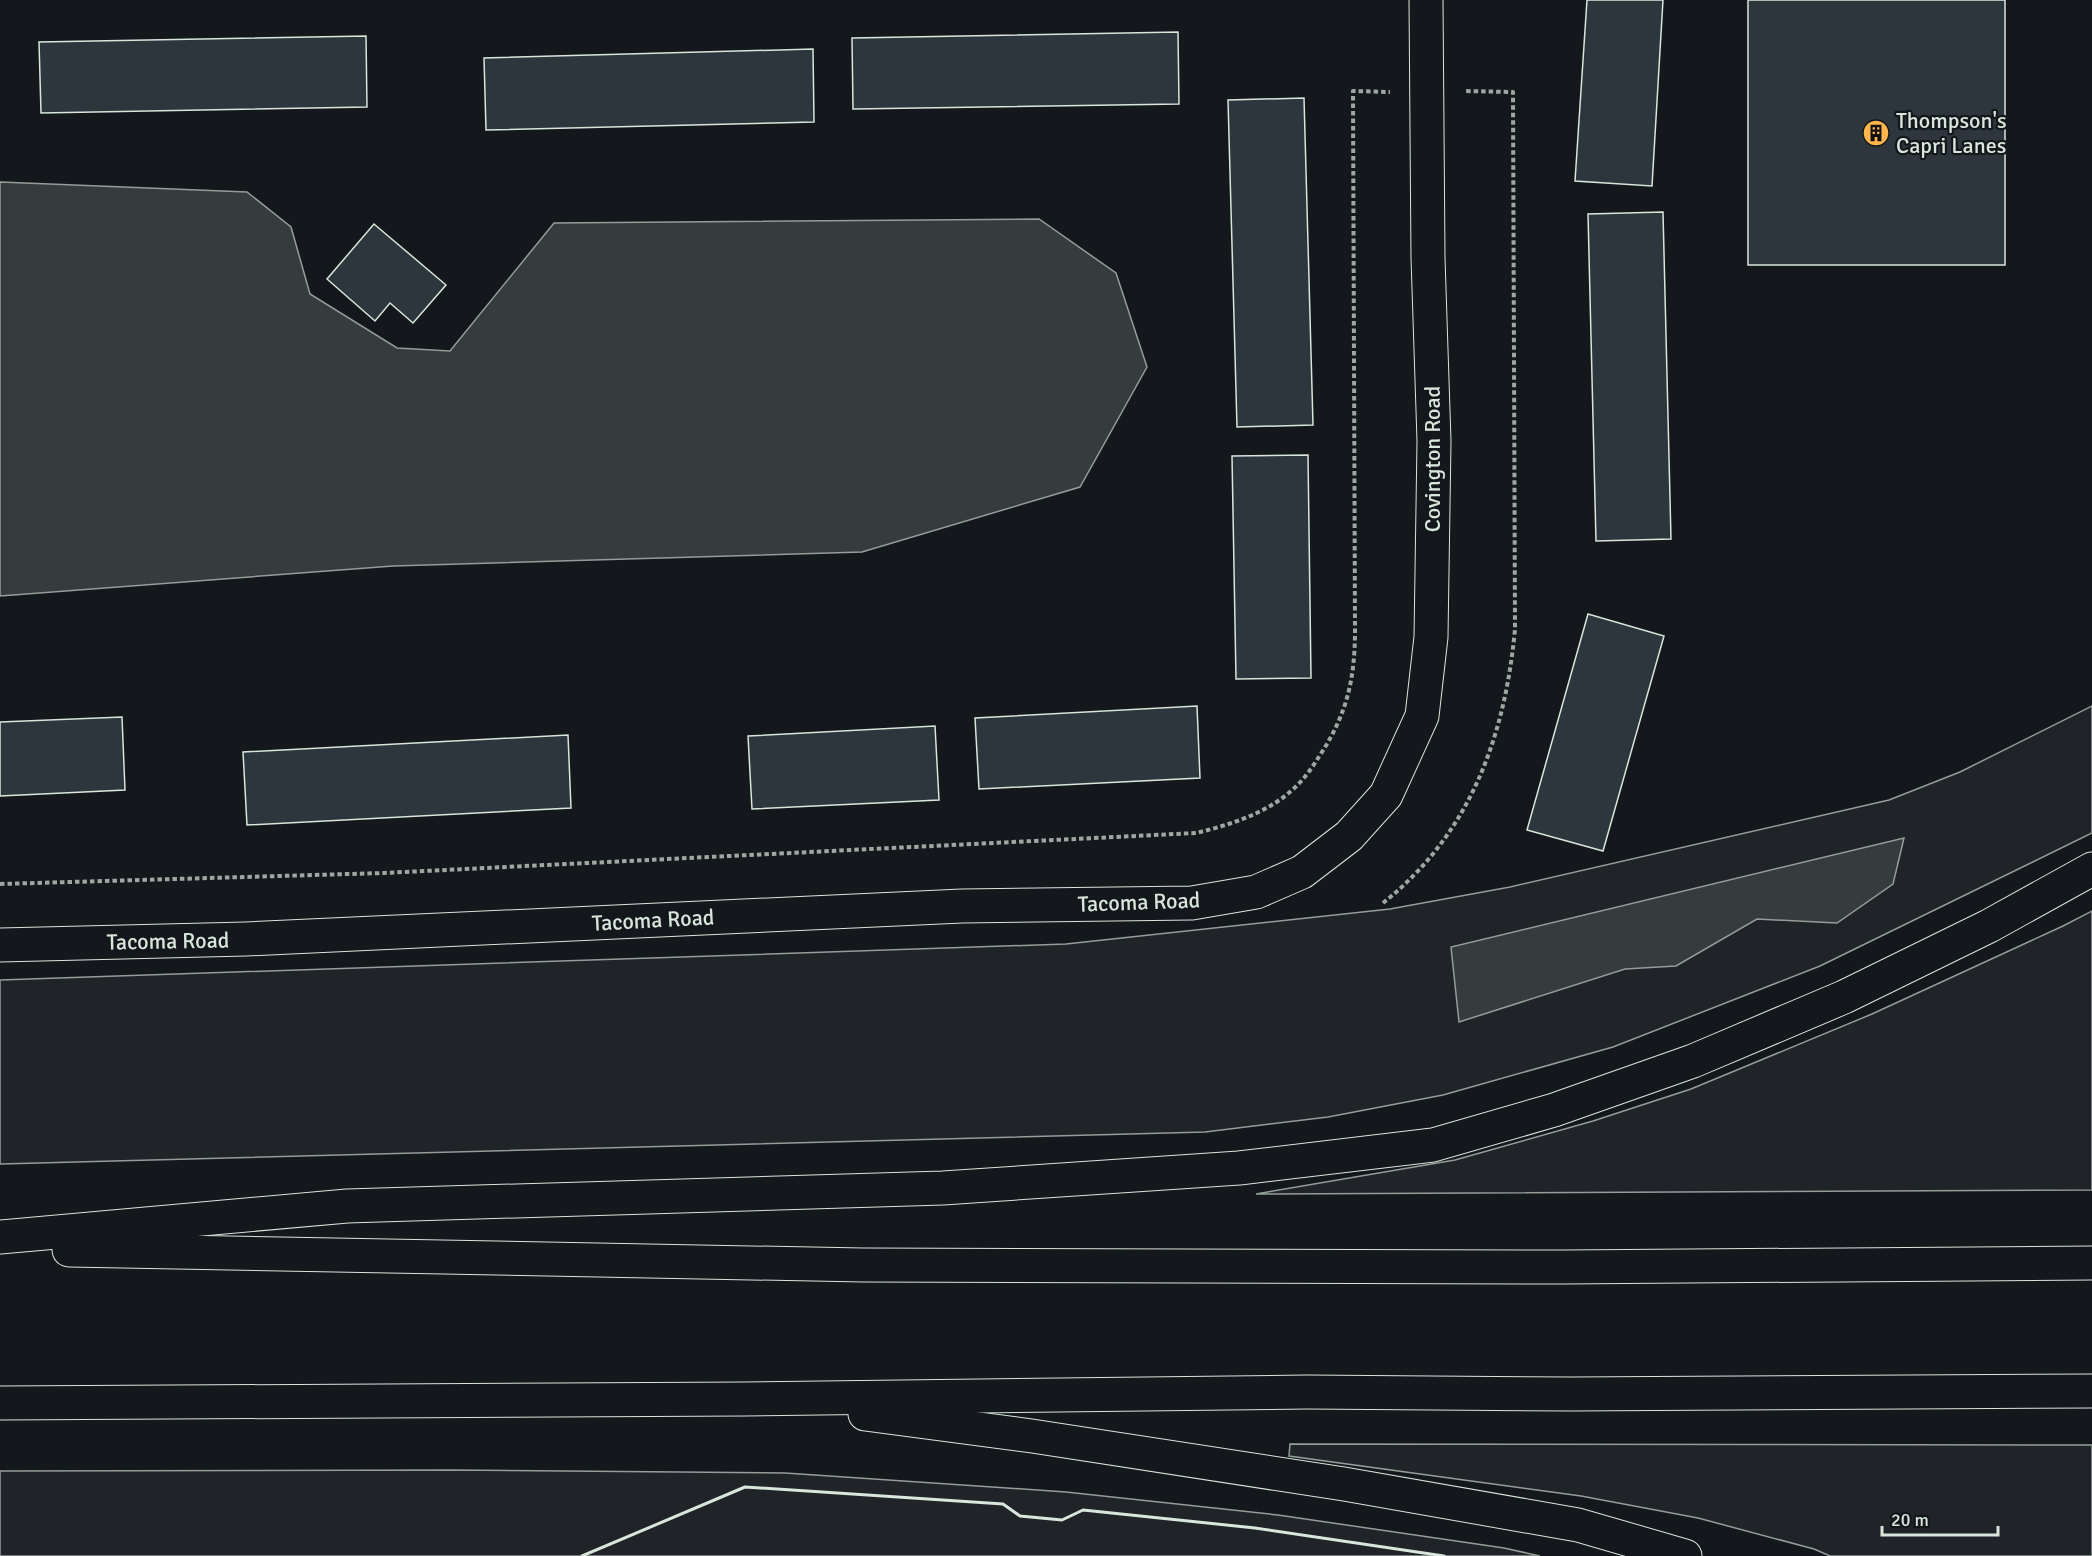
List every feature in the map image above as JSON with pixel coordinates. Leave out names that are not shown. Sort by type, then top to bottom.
[{"type":"main road","name":"Covington Road","points":[[1302,872],[1349,836],[1386,795],[1422,716],[1431,637],[1434,441],[1428,258],[1426,0]]},
{"type":"main road","points":[[0,1238],[347,1206],[1002,1184],[1239,1168],[1433,1145],[1554,1110],[1693,1061],[1844,997],[1989,926],[2092,869]]},
{"type":"main road","name":"Tacoma Road","points":[[0,945],[246,939],[962,906],[1192,903],[1256,892],[1302,872]]},
{"type":"main road","points":[[0,1251],[93,1250],[863,1265],[1564,1267],[2092,1263]]},
{"type":"main road","points":[[0,1403],[744,1399],[1307,1392],[1571,1394],[2092,1391]]},
{"type":"main road","points":[[744,1399],[1032,1436],[1344,1484],[1578,1525],[1685,1556]]},
{"type":"path","points":[[0,884],[384,873],[1196,833],[1227,825],[1257,813],[1291,792],[1310,772],[1331,739],[1343,714],[1352,684],[1355,630],[1353,91],[1395,92]]},
{"type":"path","points":[[1383,903],[1405,885],[1432,857],[1473,794],[1497,732],[1513,650],[1515,605],[1513,92],[1461,91]]},
{"type":"shaded area","points":[[0,182],[247,192],[291,227],[310,294],[397,348],[450,351],[554,223],[1039,219],[1116,273],[1147,367],[1080,487],[862,552],[393,566],[0,596]]},
{"type":"shaded area","points":[[2092,706],[2092,833],[1820,966],[1613,1047],[1443,1095],[1328,1117],[1205,1132],[0,1164],[0,980],[1066,944],[1390,909],[1510,887],[1889,800],[1960,772]]},
{"type":"shaded area","points":[[1904,838],[1893,884],[1837,923],[1757,919],[1676,966],[1625,969],[1459,1022],[1451,947]]},
{"type":"shaded area","points":[[2092,911],[2092,1190],[1256,1194],[1455,1160],[1593,1121],[1691,1089],[1872,1014]]},
{"type":"shaded area","points":[[1290,1444],[2092,1445],[2092,1556],[1830,1556],[1814,1549],[1698,1518],[1581,1496],[1289,1456]]},
{"type":"shaded area","points":[[453,1470],[785,1473],[1066,1492],[1278,1515],[1504,1548],[1540,1556],[0,1556],[0,1471]]},
{"type":"building","points":[[1587,0],[1663,0],[1652,186],[1575,181]]},
{"type":"building","name":"Thompson's Capri Lanes","points":[[1748,0],[2005,0],[2005,265],[1748,265]]},
{"type":"building","points":[[1178,32],[1179,104],[853,109],[852,38]]},
{"type":"building","points":[[366,36],[367,107],[41,113],[39,42]]},
{"type":"building","points":[[813,49],[814,122],[486,130],[484,58]]},
{"type":"building","points":[[1304,98],[1313,425],[1237,427],[1228,100]]},
{"type":"building","points":[[1663,212],[1671,539],[1596,541],[1588,214]]},
{"type":"building","points":[[374,224],[446,285],[413,323],[390,303],[375,321],[327,279]]},
{"type":"building","points":[[1308,455],[1311,678],[1236,679],[1232,456]]},
{"type":"building","points":[[1588,614],[1664,636],[1603,851],[1527,830]]},
{"type":"building","points":[[1197,706],[1200,778],[979,789],[975,718]]},
{"type":"building","points":[[122,717],[125,790],[0,796],[0,722]]},
{"type":"building","points":[[935,726],[939,800],[752,809],[748,736]]},
{"type":"building","points":[[568,735],[571,808],[247,825],[243,752]]},
{"type":"wall","points":[[582,1556],[745,1487],[1003,1504],[1020,1516],[1062,1520],[1083,1510],[1255,1528],[1444,1556]]},
{"type":"place","name":"Thompson's Capri Lanes","points":[[1876,133]]}]
